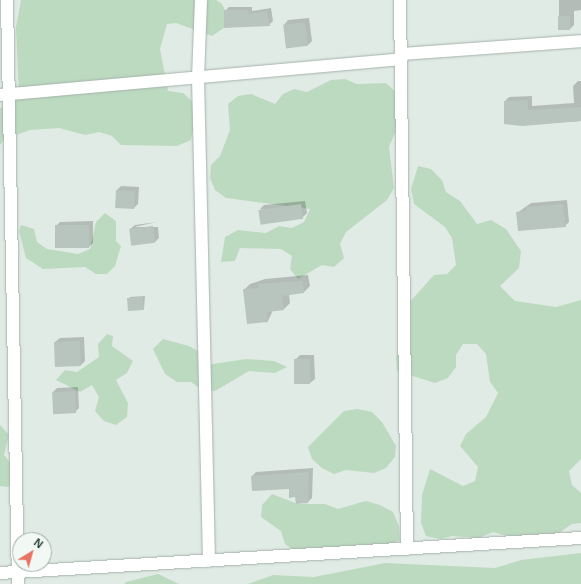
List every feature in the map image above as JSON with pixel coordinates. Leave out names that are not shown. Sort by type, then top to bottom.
[{"type":"lane","points":[[7,0],[4,94],[18,578]]},
{"type":"lane","points":[[200,0],[198,77],[209,561]]},
{"type":"lane","points":[[400,0],[407,549]]},
{"type":"lane","points":[[4,94],[198,77],[401,56],[581,41]]},
{"type":"lane","points":[[0,574],[18,578],[209,561],[581,538]]},
{"type":"green space","points":[[21,0],[216,0],[222,4],[228,16],[224,28],[212,36],[176,23],[167,24],[160,49],[168,91],[183,93],[193,102],[196,114],[191,140],[177,146],[121,145],[112,136],[99,132],[85,135],[59,128],[30,130],[5,139],[0,145],[0,108],[19,98],[16,27]]},
{"type":"green space","points":[[345,79],[357,84],[386,83],[397,93],[400,121],[389,147],[394,188],[387,200],[346,232],[340,244],[344,258],[334,267],[322,265],[298,279],[290,269],[292,256],[281,249],[240,248],[235,261],[221,262],[225,237],[238,230],[266,233],[279,226],[292,228],[304,222],[310,209],[226,198],[215,190],[210,178],[211,165],[220,156],[230,130],[228,104],[238,96],[251,94],[275,104],[283,94],[294,89],[307,92],[331,80]]},
{"type":"green space","points":[[418,166],[431,169],[442,180],[446,192],[460,201],[477,224],[491,220],[506,229],[521,251],[519,268],[500,286],[515,301],[556,307],[581,300],[581,459],[569,471],[572,485],[581,493],[581,523],[572,524],[550,539],[520,540],[493,532],[479,538],[452,536],[440,539],[426,536],[421,523],[422,495],[430,469],[463,486],[475,481],[478,467],[460,446],[466,434],[486,417],[498,393],[490,382],[486,354],[477,344],[463,344],[456,355],[456,367],[448,378],[435,383],[397,371],[396,357],[407,332],[407,305],[434,275],[447,274],[456,265],[452,238],[445,227],[414,204],[411,189]]},
{"type":"green space","points":[[105,213],[116,221],[116,241],[121,246],[115,266],[107,274],[96,274],[85,267],[43,269],[26,258],[19,231],[21,225],[34,229],[37,242],[47,249],[78,254],[90,249],[96,222]]},
{"type":"green space","points":[[107,334],[113,336],[112,346],[133,361],[127,373],[116,380],[128,403],[127,417],[116,425],[104,421],[95,411],[99,397],[92,385],[80,392],[56,380],[65,370],[77,372],[99,357],[98,344]]},
{"type":"green space","points":[[163,339],[189,346],[200,352],[206,365],[246,359],[274,361],[287,367],[275,373],[249,371],[215,391],[202,390],[191,382],[177,382],[165,374],[153,349]]},
{"type":"green space","points":[[358,409],[372,412],[382,422],[396,446],[395,457],[386,468],[374,473],[346,470],[334,474],[322,468],[312,459],[308,447],[344,411]]},
{"type":"green space","points":[[0,425],[9,435],[4,455],[12,465],[14,484],[8,487],[0,486]]},
{"type":"green space","points":[[272,494],[298,504],[325,504],[338,509],[366,501],[380,505],[393,512],[399,526],[400,540],[389,546],[296,552],[285,544],[281,531],[261,517],[262,505]]},
{"type":"green space","points":[[581,553],[581,584],[248,584],[273,575],[314,577],[385,563],[495,568],[521,560]]},
{"type":"green space","points":[[158,574],[179,584],[124,584],[126,582]]},
{"type":"building","points":[[224,10],[248,10],[249,14],[267,11],[270,26],[224,28]]},
{"type":"building","points":[[558,16],[570,16],[570,30],[558,30]]},
{"type":"building","points":[[305,22],[308,46],[286,49],[283,25]]},
{"type":"building","points":[[528,100],[528,110],[581,107],[581,121],[523,126],[504,124],[504,101]]},
{"type":"building","points":[[116,190],[135,191],[134,209],[115,208]]},
{"type":"building","points":[[301,204],[303,219],[261,225],[258,210]]},
{"type":"building","points":[[563,204],[566,227],[518,231],[516,212],[526,211],[526,207]]},
{"type":"building","points":[[55,225],[89,225],[89,248],[55,248]]},
{"type":"building","points":[[153,226],[155,243],[131,246],[129,229]]},
{"type":"building","points":[[303,281],[304,293],[282,296],[284,310],[267,312],[268,322],[247,324],[243,289],[258,288],[258,284]]},
{"type":"building","points":[[143,297],[144,310],[128,311],[127,298]]},
{"type":"building","points":[[80,341],[81,366],[55,367],[54,342]]},
{"type":"building","points":[[294,359],[310,359],[310,384],[294,384]]},
{"type":"building","points":[[75,391],[76,413],[53,414],[52,392]]},
{"type":"building","points":[[309,472],[308,503],[296,504],[295,497],[289,498],[289,489],[252,491],[251,476]]}]
